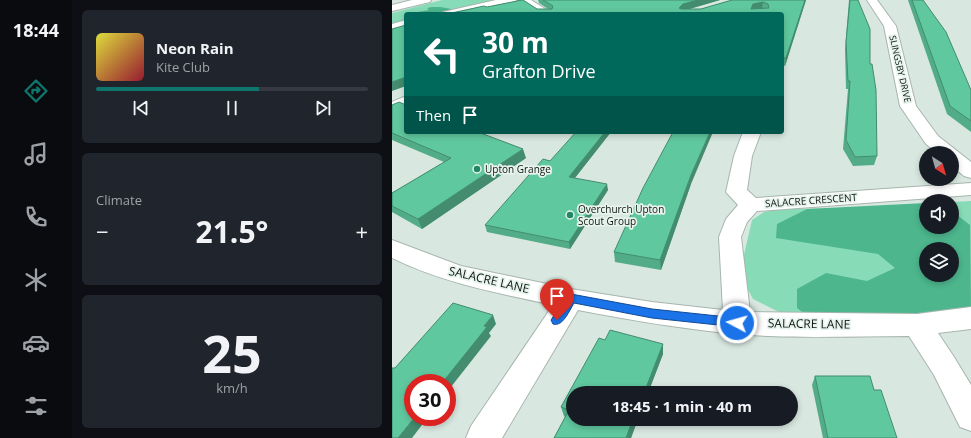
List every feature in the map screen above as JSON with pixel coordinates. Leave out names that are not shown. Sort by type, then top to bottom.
[{"type":"street","points":[[392,8],[426,0]]},
{"type":"street","points":[[456,12],[511,0]]},
{"type":"street","points":[[523,0],[544,12]]},
{"type":"street","name":"SLINGSBY DRIVE","points":[[872,0],[890,26],[908,106],[932,140],[939,146]]},
{"type":"street","points":[[392,28],[404,25]]},
{"type":"street","points":[[392,108],[404,102]]},
{"type":"street","points":[[751,134],[743,156],[736,192],[751,205]]},
{"type":"street","points":[[959,162],[971,172]]},
{"type":"street","name":"SALACRE CRESCENT","points":[[737,323],[730,237],[737,219],[751,205],[971,189]]},
{"type":"street","name":"SALACRE LANE","points":[[392,248],[417,260],[458,275],[571,299],[652,313],[737,323],[788,325],[917,325],[971,318]]},
{"type":"street","points":[[483,438],[571,299]]},
{"type":"street","points":[[917,325],[944,366],[971,416]]},
{"type":"green space","points":[[442,0],[506,0],[452,12],[404,12],[404,23],[392,26],[392,13]]},
{"type":"green space","points":[[441,7],[456,10],[450,12],[418,12],[429,10],[427,8]]},
{"type":"green space","points":[[971,201],[971,311],[783,314],[753,299],[742,279],[743,259],[752,220],[764,212],[781,209],[857,208],[919,225],[919,234],[959,234],[959,202]]},
{"type":"green space","points":[[919,203],[919,234],[959,234],[959,216],[970,225],[971,311],[924,317],[806,315],[797,308],[797,289],[826,273],[867,281],[895,268],[878,254],[776,238],[777,224],[807,209]]},
{"type":"building","points":[[522,0],[537,9],[552,9],[553,6],[543,0],[698,0],[683,4],[679,8],[701,9],[732,0],[805,0],[786,58],[784,58],[784,12],[456,12],[484,6],[487,7]],"holes":[[[763,2],[768,4],[769,8],[751,9],[753,4]]]},
{"type":"building","points":[[850,0],[858,0],[870,29],[870,64],[872,64],[876,90],[877,156],[855,157],[846,140],[850,81],[848,81],[846,42]]},
{"type":"building","points":[[912,0],[923,0],[946,32],[971,90],[971,121],[950,106]]},
{"type":"building","points":[[404,26],[404,78],[392,82],[392,29]]},
{"type":"building","name":"Upton Grange","points":[[399,102],[404,104],[404,134],[483,134],[523,149],[418,219],[392,206],[392,193],[451,158],[392,133],[392,105]]},
{"type":"building","points":[[574,134],[603,134],[569,177],[607,184],[569,242],[485,225],[543,159],[550,161]]},
{"type":"building","points":[[672,134],[709,134],[691,175],[660,260],[614,252],[643,188]]},
{"type":"building","points":[[453,303],[493,315],[484,326],[487,327],[449,374],[404,374],[404,426],[408,426],[398,438],[392,438],[392,368],[395,368]]},
{"type":"building","points":[[610,330],[663,344],[647,386],[573,386],[599,338],[605,340]]},
{"type":"building","points":[[815,376],[870,376],[874,390],[881,390],[897,438],[828,438]]},
{"type":"building","points":[[566,398],[566,409],[561,407]]},
{"type":"building","points":[[566,416],[566,426],[630,426],[626,438],[554,438]]},
{"type":"place","name":"Upton Grange","points":[[477,169]]},
{"type":"place","name":"Overchurch Upton Scout Group","points":[[570,215]]},
{"type":"route","points":[[557,320],[571,299],[652,313],[737,323]]}]
